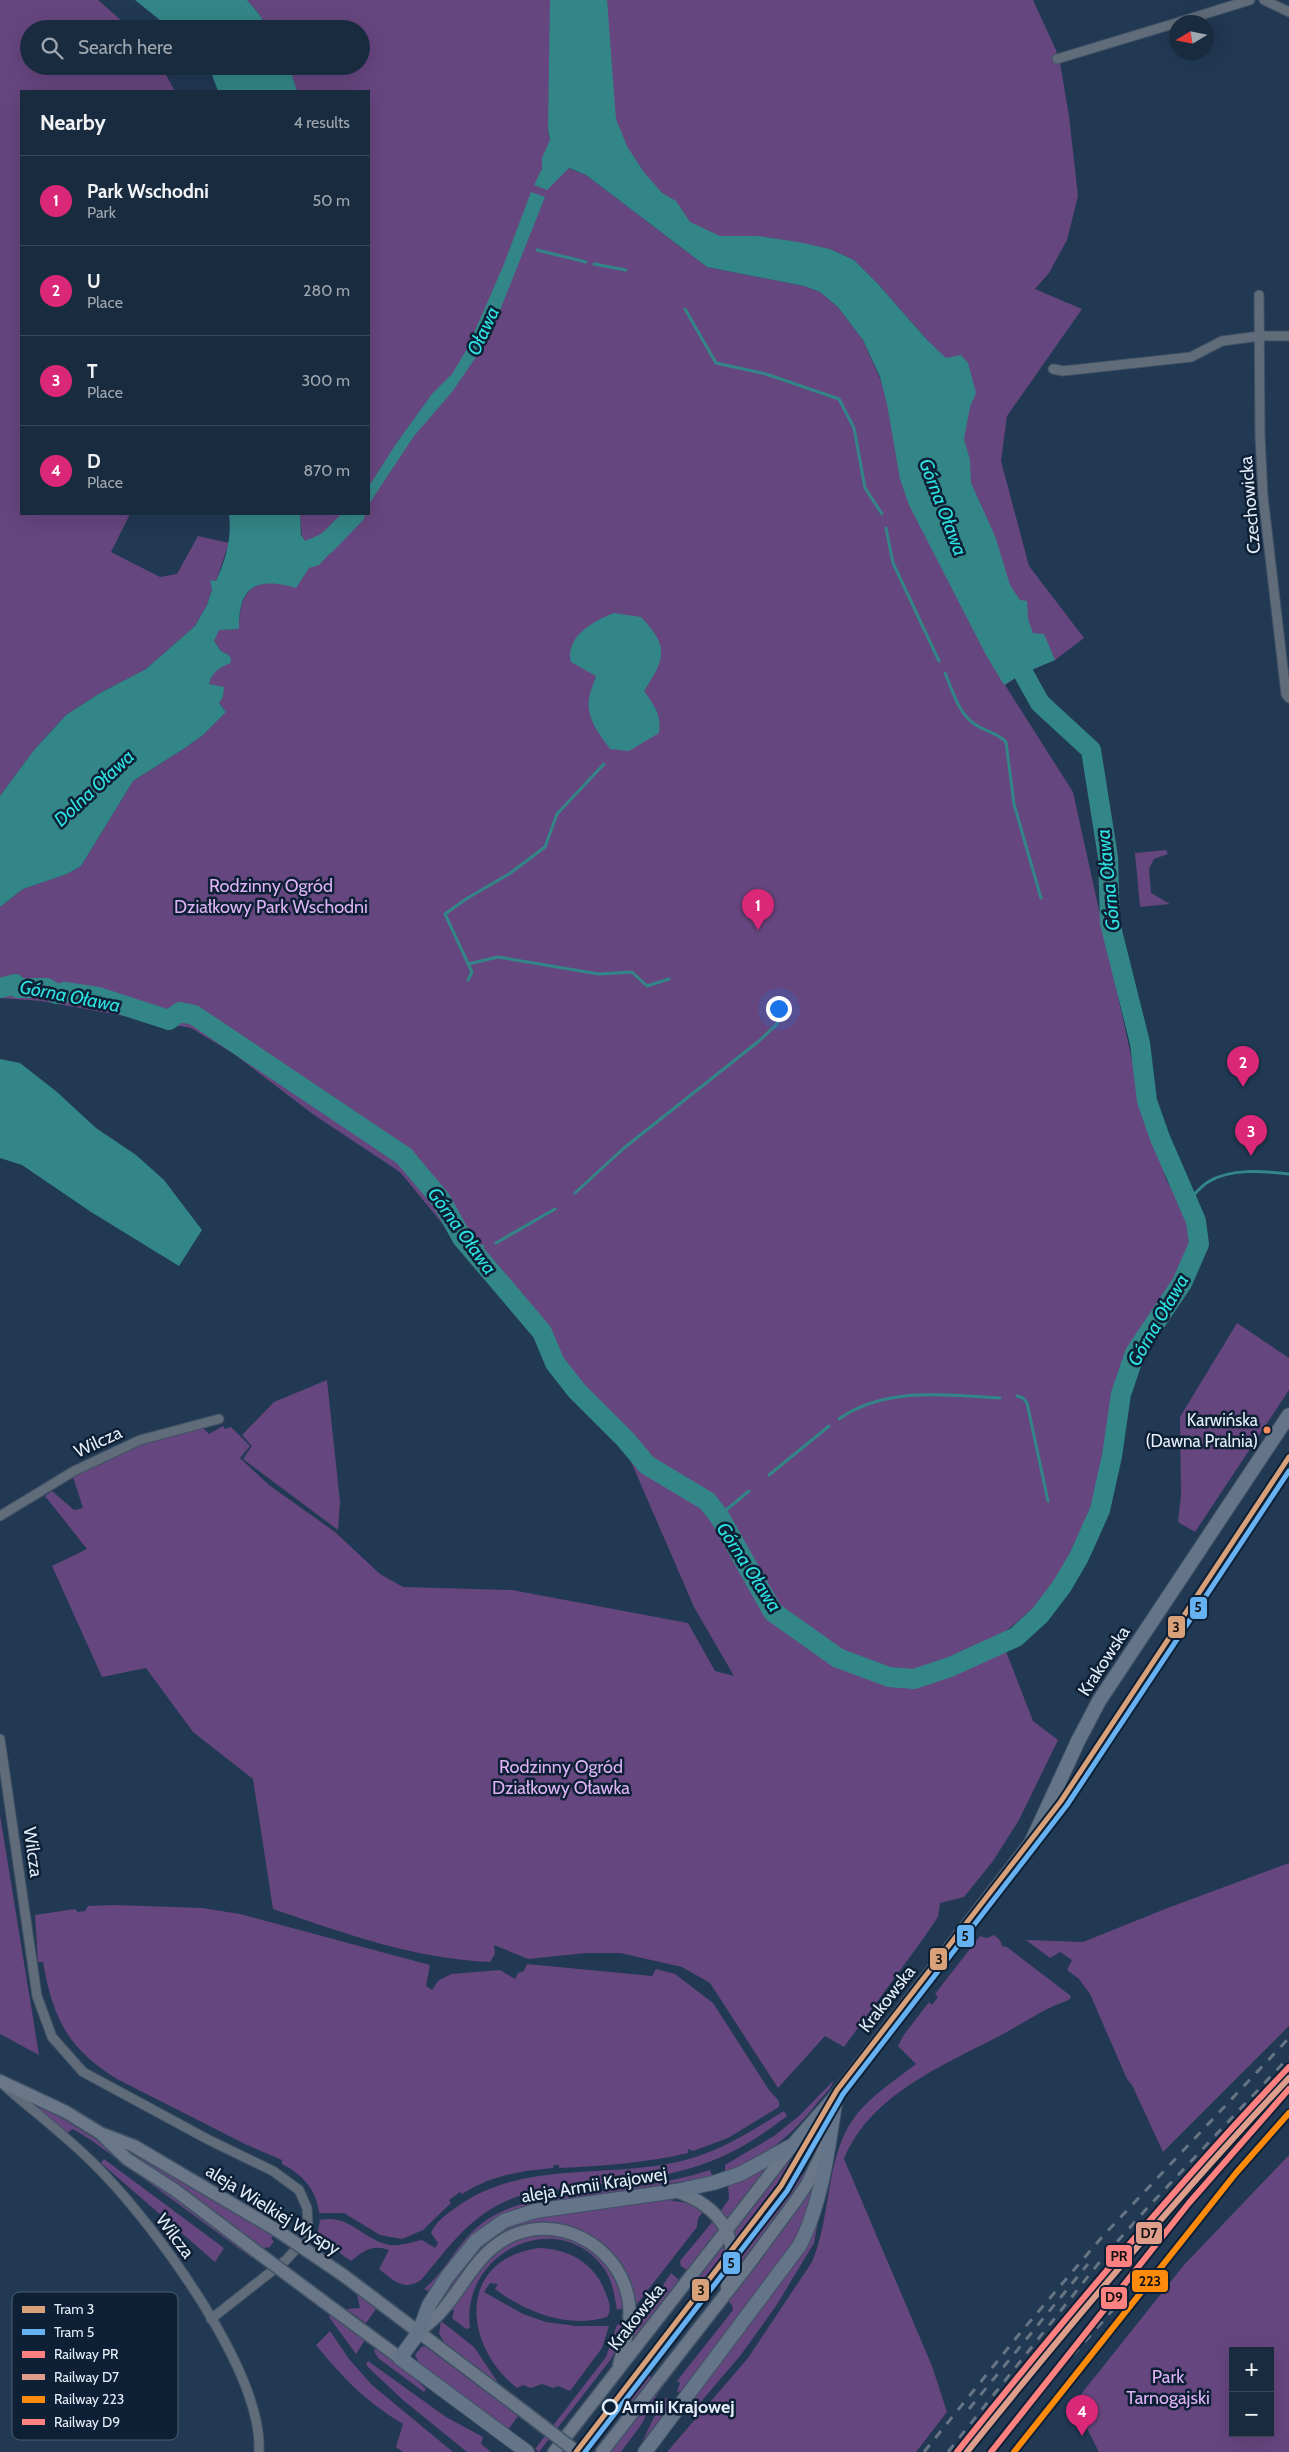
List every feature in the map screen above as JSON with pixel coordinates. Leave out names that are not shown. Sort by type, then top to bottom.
[{"type":"main road","name":"Krakowska","points":[[554,2452],[793,2145],[836,2096],[1031,1843],[1078,1741],[1099,1701],[1289,1415]]},
{"type":"main road","name":"aleja Wielkiej Wyspy","points":[[0,2081],[66,2112],[100,2133],[134,2146],[278,2231],[343,2275],[419,2332]]},
{"type":"main road","points":[[645,2452],[800,2245],[813,2215],[830,2136],[836,2096]]},
{"type":"main road","name":"aleja Wielkiej Wyspy","points":[[100,2133],[127,2159],[175,2190],[400,2358]]},
{"type":"main road","points":[[602,2452],[749,2264],[808,2184],[830,2136]]},
{"type":"main road","name":"aleja Armii Krajowej","points":[[400,2358],[419,2332],[429,2305],[447,2277],[476,2241],[504,2221],[535,2211],[676,2191],[734,2176],[793,2145]]},
{"type":"main road","points":[[676,2191],[704,2204],[720,2219],[726,2231],[733,2256],[726,2292]]},
{"type":"main road","points":[[577,2452],[419,2332],[439,2314],[483,2257],[497,2244],[526,2231],[556,2229],[578,2235],[602,2251],[613,2264],[625,2286],[629,2317],[618,2369]]},
{"type":"main road","points":[[400,2358],[527,2452]]},
{"type":"street","points":[[1203,15],[1250,0]]},
{"type":"street","points":[[1264,0],[1289,12]]},
{"type":"street","points":[[1057,59],[1169,26]]},
{"type":"street","name":"Czechowicka","points":[[1259,295],[1260,436],[1263,496],[1286,694],[1289,698]]},
{"type":"street","points":[[1053,369],[1063,371],[1191,357],[1222,341],[1260,336],[1289,336]]},
{"type":"street","name":"Wilcza","points":[[0,1516],[74,1471],[140,1440],[219,1419]]},
{"type":"street","name":"Wilcza","points":[[0,1739],[37,1996],[52,2037],[82,2072],[209,2140],[273,2171],[299,2190],[304,2199],[307,2208],[308,2225],[297,2248],[286,2260],[211,2319]]},
{"type":"street","name":"Wilcza","points":[[0,2081],[68,2138],[103,2173],[156,2234],[230,2352],[250,2398],[258,2433],[259,2452]]},
{"type":"green space","points":[[0,0],[98,0],[121,20],[20,20],[20,75],[166,75],[174,90],[20,90],[20,515],[130,515],[111,552],[160,577],[177,574],[198,536],[229,543],[216,581],[211,580],[212,590],[207,605],[195,626],[146,669],[100,693],[66,715],[34,750],[0,796]]},
{"type":"green space","points":[[247,0],[559,0],[548,130],[555,163],[586,175],[707,267],[804,286],[820,292],[838,307],[863,340],[1013,680],[1005,685],[1073,792],[1137,1083],[1166,1179],[1191,1225],[1190,1253],[1123,1359],[1112,1406],[1108,1443],[1087,1520],[1047,1597],[1000,1636],[1033,1721],[1058,1740],[1019,1820],[993,1861],[964,1897],[940,1903],[938,1917],[844,2047],[825,2036],[778,2088],[710,1983],[682,1967],[620,1953],[586,1953],[528,1959],[494,1945],[495,1954],[490,1962],[462,1960],[434,1956],[380,1943],[273,1909],[253,1779],[193,1732],[146,1668],[102,1677],[52,1566],[87,1549],[45,1496],[52,1491],[74,1510],[83,1508],[73,1477],[88,1468],[119,1452],[169,1436],[203,1428],[209,1434],[223,1426],[225,1429],[231,1427],[250,1446],[240,1458],[269,1485],[335,1532],[380,1574],[403,1587],[512,1590],[688,1623],[715,1671],[734,1676],[694,1607],[626,1450],[569,1395],[529,1329],[400,1172],[314,1115],[234,1054],[191,1028],[41,1001],[0,998],[0,907],[23,889],[67,874],[81,866],[133,781],[203,735],[226,712],[219,703],[223,697],[209,685],[211,676],[230,656],[221,651],[214,641],[218,630],[239,629],[242,603],[246,594],[252,588],[260,584],[270,583],[295,587],[302,539],[300,515],[370,515],[370,90],[297,90],[292,75],[370,75],[370,20],[263,20]]},
{"type":"green space","points":[[571,0],[1033,0],[1060,63],[1069,116],[1078,196],[1067,240],[1049,273],[1035,289],[1082,309],[1007,416],[1001,461],[1029,566],[1084,638],[1055,660],[1028,671],[928,341],[878,284],[854,260],[830,249],[767,237],[714,251],[570,102]]},
{"type":"green space","points":[[1166,850],[1168,854],[1154,859],[1149,869],[1151,893],[1170,904],[1140,907],[1135,853]]},
{"type":"green space","points":[[1237,1323],[1289,1358],[1289,1390],[1195,1532],[1178,1522],[1181,1495],[1180,1417]]},
{"type":"green space","points":[[327,1380],[340,1502],[338,1530],[243,1459],[252,1446],[242,1435],[274,1402]]},
{"type":"green space","points":[[0,1815],[39,2055],[0,2034]]},
{"type":"green space","points":[[1289,1863],[1289,2026],[1163,2152],[1132,2085],[1127,2079],[1090,1994],[1079,1979],[1067,1970],[1072,1960],[1060,1952],[1050,1958],[1026,1940],[1083,1942]]},
{"type":"green space","points":[[88,1906],[202,1908],[240,1914],[430,1965],[426,1986],[432,1990],[438,1981],[451,1974],[500,1970],[515,1979],[518,1973],[524,1971],[527,1964],[652,1976],[656,1969],[675,1974],[713,2003],[769,2090],[779,2101],[779,2107],[728,2138],[693,2151],[688,2149],[688,2153],[640,2162],[608,2165],[559,2168],[559,2165],[554,2165],[553,2168],[517,2173],[494,2179],[462,2194],[460,2192],[449,2200],[451,2203],[423,2230],[402,2239],[380,2235],[344,2213],[319,2213],[312,2190],[302,2178],[282,2164],[282,2160],[247,2145],[117,2079],[86,2056],[74,2043],[65,2030],[52,2000],[43,1962],[38,1962],[35,1915],[75,1909],[78,1912],[85,1911]]},
{"type":"green space","points":[[994,1935],[1000,1940],[1002,1946],[1007,1947],[1071,1996],[1069,2000],[1044,2011],[912,2083],[872,2116],[856,2136],[844,2159],[932,2366],[947,2412],[916,2452],[667,2452],[748,2358],[812,2262],[819,2243],[831,2180],[842,2140],[852,2121],[865,2105],[916,2064],[898,2046],[903,2036],[929,2002],[932,2005],[938,1997],[935,1994],[980,1936],[987,1938]]},
{"type":"green space","points":[[833,2081],[827,2092],[808,2115],[787,2136],[765,2153],[725,2174],[725,2165],[774,2136],[799,2116]]},
{"type":"green space","points":[[26,2099],[56,2115],[115,2152],[253,2256],[252,2258],[91,2140],[73,2129],[67,2133]]},
{"type":"green space","points":[[784,2111],[787,2116],[756,2138],[734,2151],[698,2166],[634,2180],[525,2194],[507,2201],[491,2209],[466,2228],[421,2280],[409,2285],[399,2283],[379,2269],[389,2250],[383,2248],[369,2249],[351,2261],[317,2237],[320,2220],[330,2219],[340,2220],[381,2242],[391,2245],[422,2240],[435,2248],[438,2243],[431,2233],[433,2229],[451,2211],[480,2193],[509,2182],[538,2176],[629,2169],[689,2159],[727,2144]]},
{"type":"green space","points":[[117,2143],[273,2236],[271,2239],[274,2241],[269,2248],[266,2247],[264,2249],[177,2183],[118,2146]]},
{"type":"green space","points":[[802,2145],[781,2179],[735,2239],[733,2233]]},
{"type":"green space","name":"Park Tarnogajski","points":[[1289,2155],[1289,2452],[1099,2452],[1074,2403],[1184,2265]]},
{"type":"green space","points":[[104,2159],[224,2248],[215,2262],[101,2163]]},
{"type":"green space","points":[[768,2166],[728,2219],[725,2219],[720,2212],[729,2199],[728,2183]]},
{"type":"green space","points":[[807,2169],[795,2195],[737,2270],[738,2257]]},
{"type":"green space","points":[[710,2170],[713,2177],[546,2202],[515,2209],[494,2219],[470,2237],[428,2291],[424,2289],[433,2281],[469,2235],[488,2219],[510,2208],[544,2199],[662,2182]]},
{"type":"green space","points":[[813,2188],[807,2215],[793,2245],[681,2391],[677,2392],[680,2383],[677,2381],[733,2310],[732,2305],[727,2300]]},
{"type":"green space","points":[[663,2199],[687,2203],[703,2212],[698,2218],[697,2227],[637,2304],[635,2304],[629,2281],[619,2261],[604,2245],[586,2232],[565,2225],[543,2222],[520,2226],[489,2241],[467,2266],[441,2302],[438,2299],[458,2272],[478,2250],[489,2240],[516,2224],[533,2218]]},
{"type":"green space","points":[[819,2217],[814,2243],[776,2306],[740,2356],[699,2404],[691,2399]]},
{"type":"green space","points":[[713,2221],[718,2229],[717,2233],[688,2271],[681,2266],[680,2261]]},
{"type":"green space","points":[[539,2234],[570,2240],[596,2254],[614,2278],[620,2292],[623,2308],[617,2310],[610,2279],[605,2270],[586,2251],[564,2241],[540,2239],[517,2245],[497,2258],[481,2277],[471,2300],[470,2328],[466,2329],[452,2318],[454,2311],[450,2308],[487,2261],[510,2244]]},
{"type":"green space","points":[[723,2245],[725,2253],[703,2282],[698,2278]]},
{"type":"green space","points":[[539,2248],[561,2251],[571,2255],[596,2274],[602,2283],[609,2303],[610,2308],[607,2317],[577,2321],[562,2319],[533,2311],[520,2305],[495,2289],[498,2284],[490,2283],[484,2292],[523,2314],[546,2322],[576,2326],[609,2326],[602,2348],[570,2391],[558,2386],[553,2388],[542,2384],[531,2388],[523,2385],[517,2388],[499,2370],[486,2350],[478,2328],[477,2306],[482,2286],[493,2268],[512,2255]]},
{"type":"green space","points":[[671,2273],[680,2281],[633,2339],[634,2318],[648,2308]]},
{"type":"green space","points":[[357,2294],[376,2309],[366,2323],[346,2309],[360,2308]]},
{"type":"green space","points":[[720,2311],[658,2393],[641,2425],[621,2452],[610,2452]]},
{"type":"green space","points":[[330,2315],[365,2340],[356,2354],[329,2317]]},
{"type":"green space","points":[[441,2321],[474,2347],[496,2382],[444,2342],[439,2334]]},
{"type":"green space","points":[[624,2321],[621,2340],[611,2359],[539,2452],[535,2449],[606,2357],[617,2325]]},
{"type":"green space","points":[[330,2331],[349,2359],[372,2385],[453,2452],[403,2452],[396,2447],[403,2424],[356,2389],[316,2345]]},
{"type":"green space","points":[[422,2346],[426,2347],[518,2416],[508,2430],[419,2363],[415,2355]]},
{"type":"green space","points":[[376,2348],[409,2373],[426,2389],[424,2392],[378,2358],[374,2351]]},
{"type":"green space","points":[[368,2361],[446,2417],[483,2437],[481,2444],[491,2452],[467,2452],[403,2400],[369,2368],[366,2364]]},
{"type":"green space","points":[[647,2374],[652,2378],[617,2422]]},
{"type":"green space","points":[[667,2398],[674,2401],[642,2442],[662,2401]]},
{"type":"water","points":[[135,0],[247,0],[263,20],[160,20]]},
{"type":"water","points":[[550,0],[607,0],[616,119],[627,146],[643,171],[662,193],[676,201],[690,222],[720,236],[758,236],[798,242],[830,249],[854,260],[946,358],[961,355],[968,363],[976,393],[970,407],[964,439],[970,460],[971,483],[995,536],[1010,585],[1020,600],[1027,601],[1028,619],[1033,633],[1044,634],[1055,660],[1022,674],[1004,685],[986,655],[909,505],[900,479],[887,404],[880,377],[863,340],[838,307],[820,292],[804,286],[707,267],[586,175],[569,168],[547,190],[534,185],[542,169],[542,158],[550,140],[548,129]]},
{"type":"water","points":[[212,75],[292,75],[297,90],[218,90]]},
{"type":"water","points":[[531,192],[545,197],[489,338],[452,392],[414,436],[370,502],[370,484],[396,444],[432,394],[452,374],[467,349],[504,264]]},
{"type":"water","name":"Dolna Oława","points":[[229,515],[300,515],[301,535],[305,541],[319,535],[345,516],[345,537],[319,565],[309,568],[296,588],[270,583],[252,588],[246,594],[242,603],[239,629],[219,630],[214,641],[221,651],[230,656],[231,663],[217,671],[212,676],[209,684],[224,687],[223,697],[219,703],[226,712],[203,735],[133,781],[81,866],[67,874],[23,889],[0,907],[0,796],[34,750],[66,715],[100,693],[146,669],[195,626],[207,605],[212,590],[210,580],[216,581],[223,565],[229,540]]},
{"type":"water","points":[[614,613],[641,617],[657,637],[661,653],[656,670],[644,691],[658,715],[659,733],[629,751],[610,749],[598,732],[589,706],[590,693],[596,676],[571,662],[570,653],[572,645],[582,631]]},
{"type":"water","points":[[0,1059],[20,1063],[57,1092],[96,1128],[136,1155],[164,1180],[202,1230],[179,1266],[91,1212],[22,1165],[0,1158]]},
{"type":"waterway","points":[[537,250],[586,262]]},
{"type":"waterway","points":[[594,264],[626,270]]},
{"type":"waterway","points":[[685,309],[716,363],[766,374],[839,399],[854,428],[865,488],[882,514]]},
{"type":"waterway","name":"Oława","points":[[325,545],[354,515]]},
{"type":"waterway","points":[[886,528],[893,563],[939,661]]},
{"type":"waterway","name":"Górna Oława","points":[[0,988],[15,984],[18,988],[47,988],[56,994],[65,992],[98,997],[169,1020],[180,1012],[194,1015],[404,1156],[441,1200],[462,1238],[542,1332],[555,1363],[577,1391],[625,1439],[647,1465],[707,1501],[719,1516],[773,1612],[838,1658],[889,1677],[914,1679],[950,1667],[1016,1637],[1040,1615],[1062,1586],[1079,1557],[1100,1510],[1112,1456],[1121,1394],[1135,1353],[1182,1283],[1199,1244],[1196,1221],[1160,1138],[1147,1101],[1140,1043],[1110,923],[1108,857],[1091,750],[1040,703],[1010,649]]},
{"type":"waterway","points":[[945,673],[957,702],[965,715],[976,725],[1006,742],[1014,804],[1041,898]]},
{"type":"waterway","points":[[468,980],[472,972],[445,914],[466,899],[509,874],[545,847],[557,814],[604,764]]},
{"type":"waterway","points":[[468,964],[498,957],[599,974],[632,972],[647,986],[669,979]]},
{"type":"waterway","points":[[575,1193],[624,1148],[759,1041],[776,1025],[789,1006]]},
{"type":"waterway","points":[[1188,1201],[1205,1184],[1226,1174],[1247,1172],[1289,1174]]},
{"type":"waterway","points":[[496,1243],[555,1209]]},
{"type":"waterway","points":[[473,1251],[483,1246]]},
{"type":"waterway","points":[[839,1419],[876,1401],[896,1397],[959,1395],[1000,1398]]},
{"type":"waterway","points":[[1017,1396],[1023,1398],[1027,1403],[1048,1501]]},
{"type":"waterway","points":[[769,1475],[829,1426]]},
{"type":"waterway","points":[[719,1516],[749,1491]]},
{"type":"railway","points":[[924,2452],[1021,2332],[1102,2237],[1289,2038]]},
{"type":"railway","points":[[948,2452],[1106,2254],[1289,2057]]},
{"type":"railway","points":[[969,2409],[1088,2264]]},
{"type":"railway","points":[[1025,2409],[1143,2276]]},
{"type":"tram line","name":"3","points":[[576,2452],[781,2186],[837,2090],[1061,1801],[1289,1457]]},
{"type":"tram line","name":"5","points":[[585,2452],[787,2191],[843,2094],[1067,1805],[1289,1471]]},
{"type":"rail line","name":"PR","points":[[957,2452],[1119,2256],[1245,2113],[1289,2067]]},
{"type":"rail line","name":"D7","points":[[967,2452],[1124,2262],[1289,2078]]},
{"type":"rail line","name":"D9","points":[[991,2452],[1189,2203],[1289,2089]]},
{"type":"rail line","name":"223","points":[[1014,2452],[1236,2173],[1289,2113]]},
{"type":"place","name":"Park Wschodni","points":[[758,930]]},
{"type":"place","name":"U","points":[[1243,1087]]},
{"type":"place","name":"T","points":[[1251,1156]]},
{"type":"place","name":"Karwińska (Dawna Pralnia)","points":[[1267,1430]]},
{"type":"place","name":"Armii Krajowej","points":[[610,2407]]},
{"type":"place","name":"D","points":[[1082,2436]]},
{"type":"park label","name":"Rodzinny Ogród Działkowy Park Wschodni","points":[[271,896]]},
{"type":"park label","name":"Rodzinny Ogród Działkowy Oławka","points":[[561,1777]]}]
